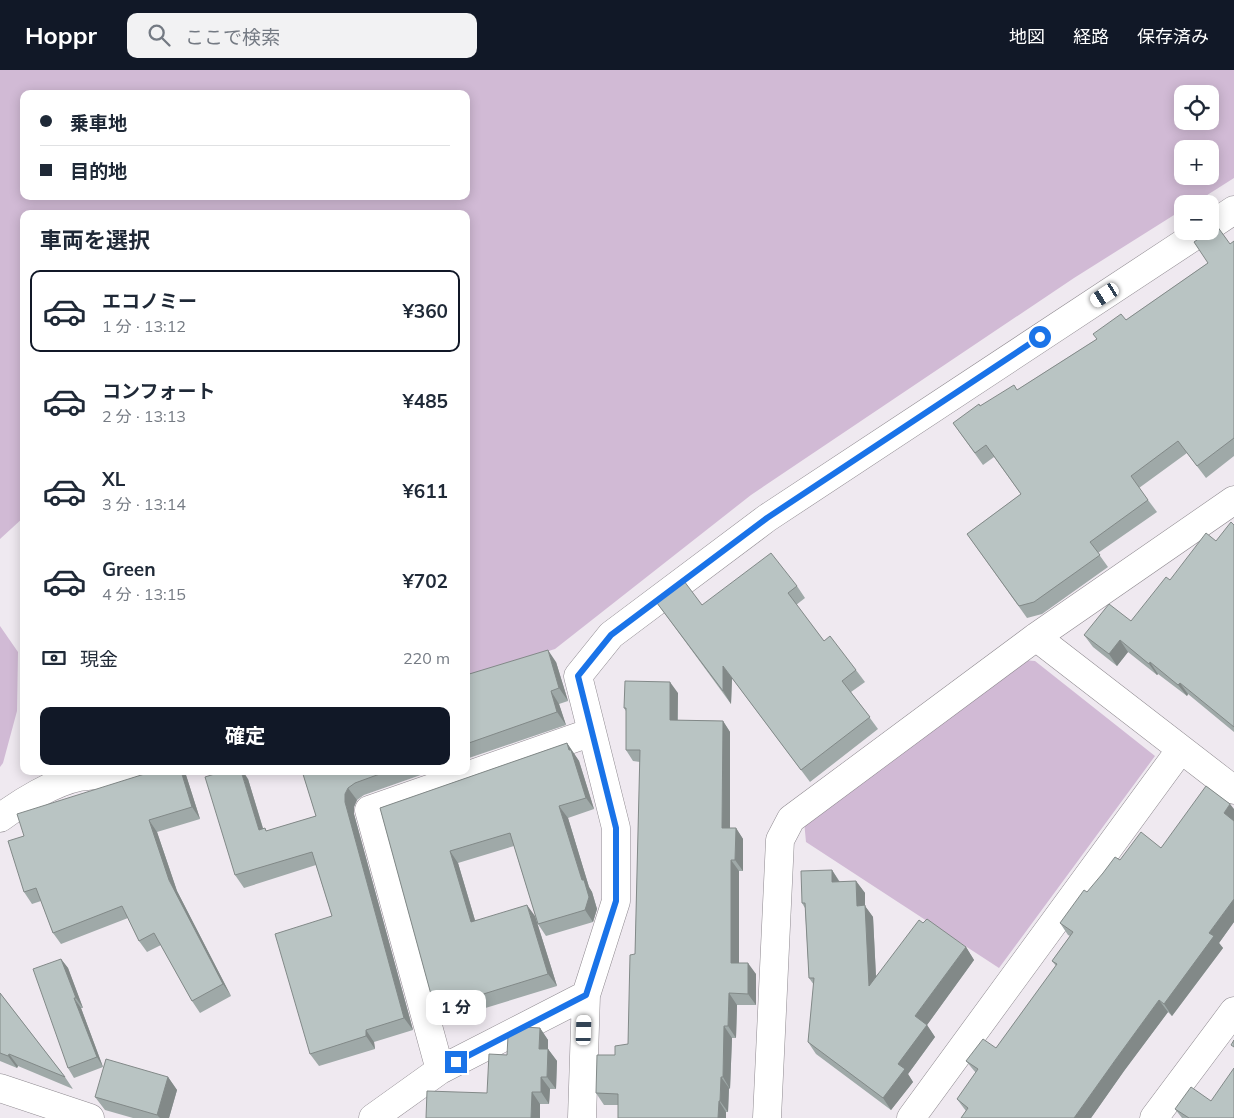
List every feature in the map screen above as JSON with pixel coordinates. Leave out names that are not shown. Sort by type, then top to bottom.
[{"type":"street","points":[[1219,220],[1234,210]]},
{"type":"street","points":[[582,1118],[586,995],[616,901],[616,828],[578,676],[611,635],[767,518],[1188,240]]},
{"type":"street","points":[[767,1118],[780,840],[791,819],[1036,638],[1234,500]]},
{"type":"street","points":[[1036,638],[1234,790]]},
{"type":"street","points":[[470,775],[592,732]]},
{"type":"street","points":[[911,1118],[1181,749]]},
{"type":"street","points":[[0,818],[50,787],[78,778],[125,775]]},
{"type":"street","points":[[440,1070],[369,810],[469,775]]},
{"type":"street","points":[[373,1118],[440,1070],[586,995]]},
{"type":"street","points":[[1154,1118],[1234,1011]]},
{"type":"street","points":[[0,1088],[90,1118]]},
{"type":"shaded area","points":[[0,70],[1234,70],[1234,178],[1207,195],[1174,195],[1174,215],[1074,278],[751,495],[555,649],[470,676],[470,210],[20,210],[20,521],[0,539]]},
{"type":"shaded area","points":[[0,626],[18,652],[17,711],[3,763],[0,767]]},
{"type":"shaded area","points":[[1023,660],[1035,661],[1155,756],[999,968],[806,842],[804,821]]},
{"type":"building","points":[[1219,229],[1230,244],[1234,241],[1234,438],[1197,466],[1178,441],[1131,476],[1148,500],[1090,542],[1100,555],[1034,602],[1019,606],[967,534],[1021,494],[986,445],[975,453],[953,423],[979,404],[980,406],[1014,385],[1017,390],[1097,339],[1093,334],[1121,314],[1126,320],[1208,263],[1194,242],[1197,240],[1219,240]]},
{"type":"building","points":[[1231,522],[1234,525],[1234,727],[1180,683],[1178,685],[1120,640],[1109,654],[1084,635],[1109,604],[1131,621],[1166,577],[1170,580],[1206,533],[1216,541]]},
{"type":"building","points":[[771,553],[797,586],[788,593],[824,641],[830,636],[856,670],[842,681],[870,717],[801,770],[723,666],[723,691],[657,603],[684,581],[702,605]]},
{"type":"building","points":[[548,650],[559,688],[551,691],[557,712],[470,743],[470,674]]},
{"type":"building","points":[[625,681],[670,682],[670,720],[723,721],[722,828],[736,828],[735,860],[731,860],[731,963],[748,963],[748,994],[729,993],[728,1026],[724,1026],[723,1077],[721,1077],[718,1118],[618,1118],[618,1094],[596,1093],[597,1055],[615,1055],[615,1046],[628,1044],[630,955],[635,954],[640,750],[626,750]]},
{"type":"building","points":[[567,743],[586,798],[559,806],[589,897],[585,910],[538,924],[510,833],[450,851],[471,922],[527,905],[548,974],[435,1009],[380,808]]},
{"type":"building","points":[[141,775],[182,775],[192,807],[149,820],[169,880],[223,984],[192,1001],[154,933],[139,941],[122,906],[53,933],[36,888],[24,892],[8,841],[24,836],[17,814]]},
{"type":"building","points":[[211,775],[242,775],[259,830],[265,828],[266,831],[316,816],[303,775],[377,775],[355,783],[348,788],[345,794],[345,802],[404,1018],[366,1030],[366,1036],[310,1054],[275,934],[332,916],[312,852],[235,875],[205,777]]},
{"type":"building","points":[[1206,786],[1230,804],[1224,813],[1234,821],[1234,899],[1209,933],[1214,936],[1164,1004],[1159,1000],[1074,1118],[961,1118],[968,1108],[957,1099],[978,1069],[966,1061],[983,1039],[996,1048],[1057,964],[1052,961],[1073,932],[1060,923],[1084,890],[1087,892],[1115,857],[1120,860],[1141,832],[1161,848]]},
{"type":"building","points":[[832,870],[832,882],[856,881],[857,906],[865,905],[869,986],[919,920],[923,923],[927,919],[966,947],[915,1016],[927,1025],[898,1064],[905,1069],[883,1098],[808,1042],[814,978],[809,978],[805,903],[802,903],[801,871]]},
{"type":"building","points":[[61,959],[97,1057],[68,1068],[33,969]]},
{"type":"building","points":[[0,993],[65,1077],[9,1054],[8,1056],[0,1053]]},
{"type":"building","points":[[525,1027],[540,1028],[539,1049],[548,1049],[547,1077],[541,1077],[541,1092],[532,1092],[531,1118],[426,1118],[427,1091],[487,1093],[489,1054],[507,1055],[508,1036]]},
{"type":"building","points":[[106,1059],[168,1077],[157,1115],[95,1097]]},
{"type":"building","points":[[1234,1068],[1234,1118],[1189,1118],[1175,1109],[1191,1087],[1211,1101]]},
{"type":"route","points":[[456,1062],[586,995],[616,901],[616,828],[578,676],[611,635],[767,518],[1040,337]]}]
